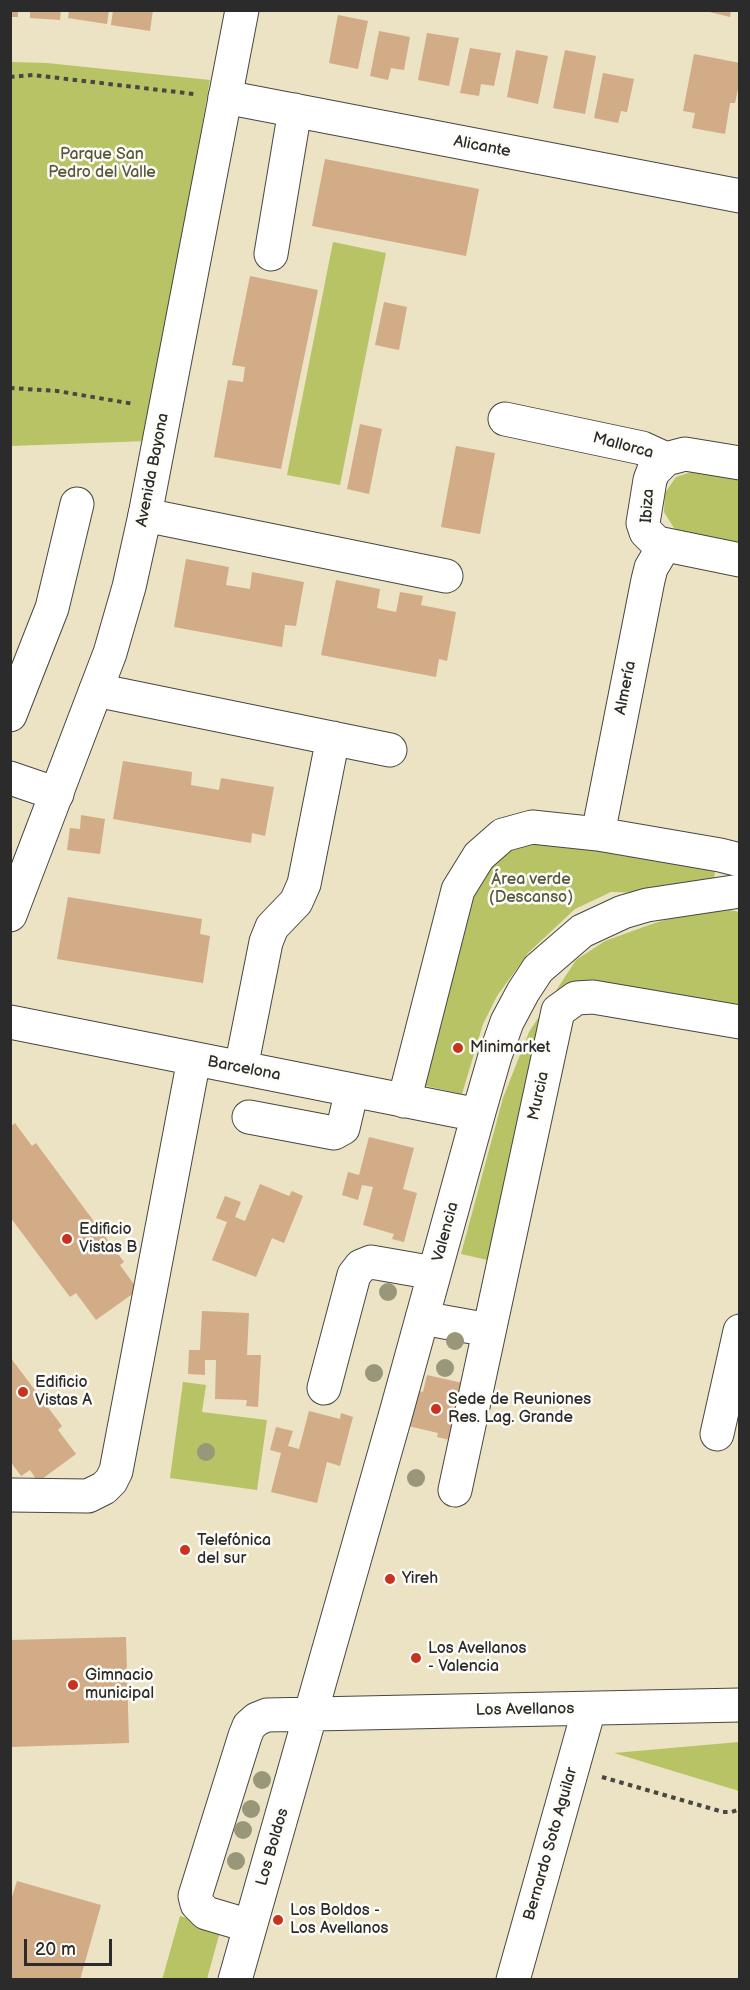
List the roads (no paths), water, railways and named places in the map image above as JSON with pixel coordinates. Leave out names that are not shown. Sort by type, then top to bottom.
[{"type":"street","name":"Avenida Bayona","points":[[10,915],[96,690],[122,614],[145,515],[242,10]]},
{"type":"street","name":"Alicante","points":[[225,97],[740,196]]},
{"type":"street","points":[[271,254],[295,110]]},
{"type":"street","name":"Mallorca","points":[[505,419],[635,446],[666,459],[685,454],[740,463]]},
{"type":"street","name":"Ibiza","points":[[666,459],[653,472],[650,480],[643,523],[651,538],[664,546],[740,560]]},
{"type":"street","points":[[10,715],[52,608],[77,504]]},
{"type":"street","points":[[145,515],[446,576]]},
{"type":"street","name":"Almería","points":[[598,834],[648,580],[651,568],[664,546]]},
{"type":"street","points":[[96,690],[390,750]]},
{"type":"street","points":[[241,1068],[268,934],[296,902],[304,884],[333,738]]},
{"type":"street","points":[[10,778],[57,794]]},
{"type":"street","points":[[404,1101],[459,890],[479,856],[503,835],[532,827],[598,834],[740,860]]},
{"type":"street","name":"Valencia","points":[[310,1715],[478,1115],[507,1022],[538,969],[557,950],[582,931],[623,912],[675,900],[740,891]]},
{"type":"street","name":"Murcia","points":[[455,1490],[558,1011],[576,998],[593,997],[740,1022]]},
{"type":"street","name":"Barcelona","points":[[10,1022],[478,1115]]},
{"type":"street","points":[[10,1495],[88,1496],[104,1488],[116,1471],[194,1059]]},
{"type":"street","points":[[249,1117],[334,1133],[343,1128],[352,1090]]},
{"type":"street","points":[[324,1388],[354,1275],[361,1266],[371,1262],[434,1273]]},
{"type":"street","points":[[422,1318],[489,1330]]},
{"type":"street","points":[[717,1434],[740,1330]]},
{"type":"street","name":"Los Avellanos","points":[[250,1926],[201,1910],[195,1896],[249,1726],[257,1719],[267,1715],[740,1705]]},
{"type":"street","name":"Bernardo Soto Aguilar","points":[[513,1980],[590,1708]]},
{"type":"street","name":"Los Boldos","points":[[235,1980],[310,1715]]},
{"type":"place","name":"Minimarket","points":[[458,1048]]},
{"type":"place","name":"Edificio Vistas B","points":[[67,1239]]},
{"type":"place","name":"Edificio Vistas A","points":[[23,1392]]},
{"type":"place","name":"Sede de Reuniones Res. Lag. Grande","points":[[436,1409]]},
{"type":"place","name":"Telefónica del sur","points":[[185,1550]]},
{"type":"place","name":"Yireh","points":[[390,1579]]},
{"type":"place","name":"Los Avellanos - Valencia","points":[[416,1658]]},
{"type":"place","name":"Gimnacio municipal","points":[[73,1685]]},
{"type":"place","name":"Los Boldos - Los Avellanos","points":[[278,1920]]},
{"type":"park label","name":"Parque San Pedro del Valle","points":[[102,164]]},
{"type":"park label","name":"Área verde (Descanso)","points":[[531,889]]}]
